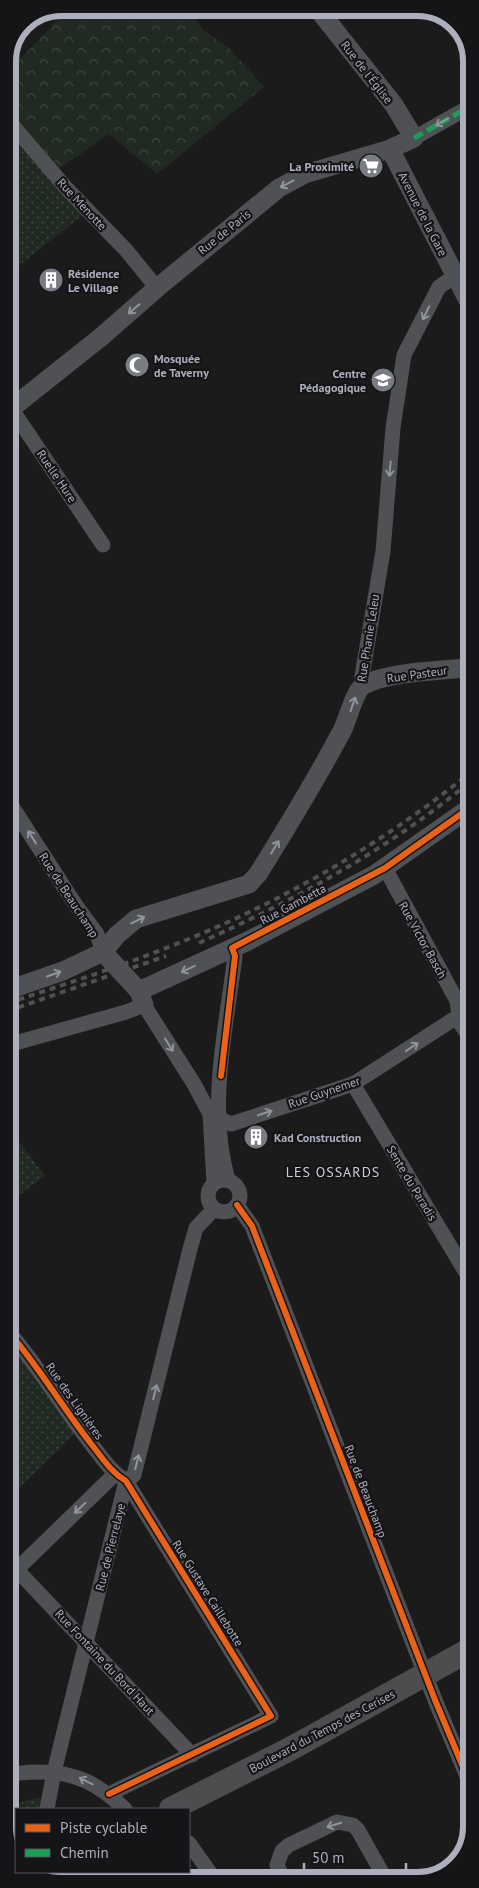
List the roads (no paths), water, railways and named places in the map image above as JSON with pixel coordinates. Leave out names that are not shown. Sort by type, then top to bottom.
[{"type":"main road","name":"Boulevard du Temps des Cerises","points":[[173,1808],[290,1749],[421,1664],[463,1651]]},
{"type":"street","name":"Rue de l'Église","points":[[323,16],[394,105],[414,138]]},
{"type":"street","name":"Rue de Paris","points":[[16,405],[101,337],[157,288],[279,188],[305,174],[390,149],[414,138],[463,110]]},
{"type":"street","name":"Rue Menotte","points":[[16,129],[72,195],[126,250],[157,288]]},
{"type":"street","name":"Avenue de la Gare","points":[[390,149],[462,281]]},
{"type":"street","name":"Rue Phanie Leleu","points":[[103,952],[117,935],[136,919],[249,884],[263,867],[320,772],[348,718],[358,690],[363,685],[362,676],[383,551],[393,428],[404,355],[439,287],[462,281]]},
{"type":"street","name":"Ruelle Hure","points":[[16,419],[103,544]]},
{"type":"street","name":"Rue Pasteur","points":[[363,685],[385,677],[463,668]]},
{"type":"street","name":"Rue de Beauchamp","points":[[16,812],[77,907],[97,934],[103,952],[142,998],[214,1116],[222,1160],[221,1181]]},
{"type":"street","name":"Rue Gambetta","points":[[142,998],[384,868],[463,813]]},
{"type":"street","name":"Rue Victor Basch","points":[[384,868],[457,1001],[463,1008]]},
{"type":"street","points":[[214,1116],[221,1076],[235,956],[232,948]]},
{"type":"street","points":[[16,987],[62,971],[103,952]]},
{"type":"street","points":[[16,1044],[126,1012],[142,998]]},
{"type":"street","name":"Rue Guynemer","points":[[214,1116],[231,1124],[353,1084],[372,1074],[463,1012]]},
{"type":"street","name":"Rue Victor Basch","points":[[463,1016],[460,1023],[463,1027]]},
{"type":"street","points":[[194,1084],[206,1090],[213,1088],[221,1076]]},
{"type":"street","name":"Sente du Paradis","points":[[353,1084],[463,1268]]},
{"type":"street","points":[[221,1181],[237,1186],[240,1192],[237,1205],[227,1212],[214,1209],[208,1199],[210,1187],[221,1181]]},
{"type":"street","name":"Rue de Beauchamp","points":[[237,1205],[252,1226],[421,1664],[463,1764]]},
{"type":"street","name":"Rue de Pierrelaye","points":[[47,1808],[54,1772],[86,1642],[120,1478],[134,1475],[196,1228],[214,1209]]},
{"type":"street","name":"Rue des Lignières","points":[[16,1340],[30,1357],[74,1422],[120,1478]]},
{"type":"street","points":[[16,1571],[120,1478]]},
{"type":"street","name":"Rue Gustave Caillebotte","points":[[120,1478],[270,1716],[192,1755]]},
{"type":"street","name":"Rue Fontaine du Bord Haut","points":[[16,1577],[86,1642],[192,1755]]},
{"type":"street","points":[[109,1794],[192,1755]]},
{"type":"street","points":[[16,1774],[25,1772],[54,1772],[83,1778],[109,1794],[124,1808]]},
{"type":"street","points":[[280,1872],[277,1865],[282,1851],[289,1845],[337,1822],[353,1825],[358,1830],[382,1872]]},
{"type":"street","points":[[190,1844],[209,1872]]},
{"type":"railway","points":[[16,1000],[146,956],[228,922],[265,904],[372,844],[463,778]]},
{"type":"railway","points":[[199,943],[306,891],[374,851],[440,806],[463,787]]},
{"type":"railway","points":[[16,1008],[166,956]]},
{"type":"place","name":"La Proximité","points":[[371,166]]},
{"type":"place","name":"Résidence Le Village","points":[[51,280]]},
{"type":"place","name":"Mosquée de Taverny","points":[[137,365]]},
{"type":"place","name":"Centre Pédagogique","points":[[383,380]]},
{"type":"place","name":"Kad Construction","points":[[256,1137]]},
{"type":"district","name":"LES OSSARDS","points":[[333,1172]]}]
